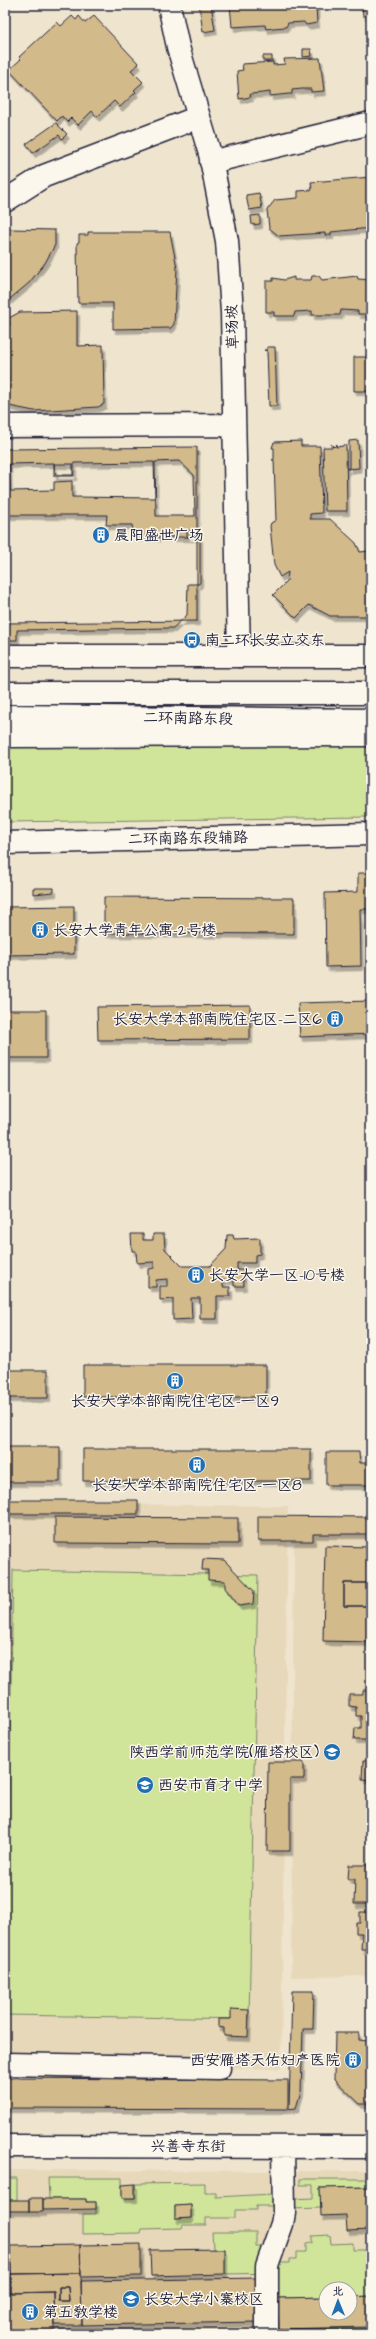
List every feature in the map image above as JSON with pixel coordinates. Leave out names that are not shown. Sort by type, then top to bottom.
[{"type":"main road","name":"草场坡","points":[[169,5],[178,47],[211,162],[227,249],[232,312],[239,656]]},
{"type":"main road","points":[[5,201],[44,176],[199,117]]},
{"type":"main road","points":[[211,162],[371,123]]},
{"type":"main road","points":[[5,426],[234,426]]},
{"type":"main road","points":[[5,656],[371,656]]},
{"type":"main road","points":[[5,686],[32,693]]},
{"type":"main road","name":"二环南路东段","points":[[5,693],[371,693]]},
{"type":"main road","name":"二环南路东段","points":[[5,716],[371,720]]},
{"type":"main road","points":[[37,736],[115,718]]},
{"type":"main road","points":[[5,736],[371,735]]},
{"type":"main road","name":"二环南路东段辅路","points":[[5,843],[371,834]]},
{"type":"main road","points":[[5,2064],[219,2068]]},
{"type":"main road","name":"兴善寺东街","points":[[5,2146],[371,2147]]},
{"type":"main road","points":[[268,2334],[266,2266],[282,2224],[284,2213],[283,2147]]},
{"type":"shaded area","name":"西安市育才中学","points":[[5,1503],[288,1506],[281,2069],[5,2064]]},
{"type":"shaded area","name":"陕西学前师范学院(雁塔校区)","points":[[294,1526],[371,1527],[371,1976],[291,1977]]},
{"type":"shaded area","points":[[5,2170],[371,2171],[371,2272],[257,2274],[258,2334],[5,2334]]},
{"type":"green space","points":[[371,746],[371,817],[5,822],[5,747]]},
{"type":"green space","name":"西安市育才中学","points":[[13,1570],[258,1575],[249,2019],[5,2015]]},
{"type":"green space","points":[[5,2178],[17,2178],[17,2200],[5,2200]]},
{"type":"green space","points":[[48,2178],[122,2178],[122,2198],[135,2198],[135,2184],[205,2183],[205,2193],[216,2193],[216,2197],[273,2194],[273,2206],[256,2206],[256,2210],[235,2210],[235,2218],[206,2218],[206,2225],[183,2225],[182,2228],[141,2229],[140,2233],[83,2234],[83,2214],[96,2214],[96,2202],[86,2202],[86,2199],[49,2199]],"holes":[[[191,2205],[191,2218],[175,2219],[175,2206]]]},
{"type":"green space","points":[[300,2179],[371,2179],[371,2187],[320,2188],[321,2208],[291,2209],[291,2199],[313,2198],[313,2185],[300,2185]]},
{"type":"green space","points":[[212,2232],[256,2232],[256,2247],[262,2247],[262,2257],[274,2263],[290,2263],[290,2259],[297,2259],[297,2252],[306,2252],[306,2244],[312,2243],[312,2236],[330,2235],[331,2244],[353,2243],[353,2250],[371,2250],[371,2296],[358,2297],[358,2281],[318,2281],[318,2297],[278,2298],[278,2273],[225,2274],[225,2249],[213,2249]]},
{"type":"green space","points":[[371,2327],[371,2334],[279,2334],[279,2329]]},
{"type":"building","points":[[199,5],[211,5],[215,30],[203,32]]},
{"type":"building","points":[[230,5],[316,5],[317,23],[306,25],[304,22],[288,23],[286,27],[266,29],[265,25],[232,27]]},
{"type":"building","points":[[362,5],[371,5],[371,16],[363,16]]},
{"type":"building","points":[[72,16],[76,20],[79,16],[85,23],[94,16],[139,64],[131,70],[143,82],[134,90],[136,92],[120,107],[114,101],[97,117],[92,111],[78,125],[71,118],[67,122],[62,116],[57,121],[9,70],[21,59],[19,57],[57,22],[61,26]]},
{"type":"building","points":[[303,49],[311,49],[312,56],[303,57]]},
{"type":"building","points":[[263,56],[272,56],[272,61],[263,61]]},
{"type":"building","points":[[320,58],[324,91],[311,92],[311,89],[302,89],[292,90],[292,94],[270,96],[270,92],[250,94],[251,97],[239,99],[237,71],[243,70],[242,64],[273,62],[273,65],[285,64],[284,59]]},
{"type":"building","points":[[56,123],[67,134],[62,139],[59,135],[33,153],[26,144]]},
{"type":"building","points":[[371,177],[371,228],[331,232],[331,235],[325,235],[325,233],[279,236],[269,228],[267,210],[275,200],[298,198],[298,191],[312,190],[311,182]]},
{"type":"building","points":[[259,193],[262,208],[249,210],[246,195]]},
{"type":"building","points":[[260,215],[260,224],[252,225],[251,216]]},
{"type":"building","points":[[5,224],[11,229],[55,230],[55,245],[45,263],[29,283],[5,303]]},
{"type":"building","points":[[88,232],[170,232],[177,268],[174,324],[171,328],[113,329],[113,303],[78,303],[77,243],[79,242],[79,235],[88,235]]},
{"type":"building","points":[[312,276],[319,276],[322,280],[357,276],[358,279],[371,280],[371,314],[358,314],[358,311],[341,310],[340,315],[312,315],[312,311],[295,312],[294,316],[274,316],[274,312],[266,312],[266,281],[273,281],[273,278],[284,280],[294,277],[294,280],[311,280]]},
{"type":"building","points":[[77,311],[77,346],[103,345],[104,404],[98,407],[34,411],[9,406],[6,325],[10,325],[9,318],[20,312]]},
{"type":"building","points":[[267,347],[275,347],[277,406],[269,406],[267,351],[264,350],[267,350]]},
{"type":"building","points":[[354,357],[371,357],[371,391],[354,391]]},
{"type":"building","points":[[358,440],[359,468],[346,469],[349,468],[349,441]]},
{"type":"building","points":[[301,441],[301,446],[320,446],[322,513],[310,514],[310,519],[330,519],[356,543],[360,552],[369,551],[371,616],[330,616],[309,605],[296,618],[273,595],[287,581],[288,572],[280,577],[274,565],[270,526],[271,523],[276,520],[274,460],[272,460],[274,459],[274,448],[272,448],[274,442]]},
{"type":"building","points":[[331,444],[334,447],[337,444],[336,447],[343,446],[344,444],[346,446],[347,511],[325,511],[323,447],[333,447]]},
{"type":"building","name":"晨阳盛世广场","points":[[197,447],[197,621],[5,623],[5,449]]},
{"type":"building","points":[[179,461],[194,475],[195,516],[156,516],[155,462]]},
{"type":"building","points":[[154,462],[155,498],[72,497],[72,481],[54,482],[54,490],[10,491],[9,464],[54,463],[54,476],[74,476],[74,463]]},
{"type":"building","points":[[54,464],[73,464],[73,475],[56,475]]},
{"type":"building","points":[[5,515],[107,515],[106,525],[132,525],[134,537],[200,537],[200,582],[199,584],[188,584],[187,615],[173,628],[17,630],[17,640],[5,640]]},
{"type":"building","points":[[187,531],[195,531],[195,536],[187,537]]},
{"type":"building","points":[[358,873],[371,873],[371,909],[360,909],[361,966],[326,967],[325,893],[358,892]]},
{"type":"building","points":[[33,888],[54,888],[54,892],[33,894]]},
{"type":"building","points":[[104,897],[294,898],[294,934],[104,933]]},
{"type":"building","name":"长安大学青年公寓-2号楼","points":[[74,906],[74,954],[5,955],[5,907]]},
{"type":"building","name":"长安大学本部南院住宅区-二区6","points":[[371,1001],[371,1034],[300,1037],[298,1003]]},
{"type":"building","points":[[250,1005],[250,1039],[98,1040],[97,1007]]},
{"type":"building","points":[[5,1010],[46,1010],[46,1058],[5,1058]]},
{"type":"building","name":"长安大学一区-10号楼","points":[[131,1234],[143,1234],[143,1240],[153,1240],[153,1234],[164,1234],[165,1249],[182,1266],[210,1266],[226,1249],[227,1235],[233,1235],[234,1239],[260,1238],[260,1254],[255,1255],[255,1263],[237,1263],[237,1270],[243,1270],[244,1286],[234,1286],[234,1280],[223,1280],[223,1287],[230,1287],[230,1296],[217,1296],[217,1319],[200,1319],[200,1298],[191,1298],[192,1319],[173,1320],[173,1299],[160,1300],[160,1286],[167,1286],[167,1279],[156,1280],[156,1287],[148,1287],[148,1269],[154,1268],[154,1262],[137,1263],[136,1251],[132,1251]]},
{"type":"building","name":"长安大学本部南院住宅区-一区9","points":[[83,1365],[266,1365],[266,1397],[83,1397]]},
{"type":"building","points":[[5,1370],[48,1370],[48,1398],[5,1398]]},
{"type":"building","points":[[5,1447],[60,1447],[60,1482],[5,1482]]},
{"type":"building","name":"长安大学本部南院住宅区-一区8","points":[[83,1449],[311,1449],[311,1481],[83,1481]]},
{"type":"building","points":[[326,1452],[359,1452],[360,1463],[371,1463],[371,1485],[326,1485]]},
{"type":"building","points":[[5,1500],[138,1500],[138,1514],[5,1514]]},
{"type":"building","points":[[258,1516],[371,1517],[371,1534],[313,1534],[313,1541],[258,1541]]},
{"type":"building","points":[[55,1517],[238,1518],[238,1544],[55,1543]]},
{"type":"building","points":[[325,1546],[371,1547],[371,1583],[344,1583],[344,1606],[371,1606],[371,1642],[323,1641]]},
{"type":"building","points":[[203,1559],[224,1560],[254,1591],[253,1604],[239,1606],[225,1588],[225,1581],[208,1580],[208,1570],[202,1570]]},
{"type":"building","points":[[344,1583],[371,1583],[371,1606],[344,1606]]},
{"type":"building","points":[[363,1690],[371,1690],[371,1740],[354,1740],[355,1728],[361,1728],[361,1716],[356,1716],[356,1707],[349,1706],[349,1694],[363,1694]]},
{"type":"building","points":[[370,1748],[371,1780],[362,1779],[363,1761],[370,1761]]},
{"type":"building","points":[[268,1762],[304,1762],[304,1779],[290,1779],[290,1851],[267,1851]]},
{"type":"building","points":[[349,1865],[371,1865],[371,1949],[361,1949],[362,1933],[356,1933],[356,1923],[360,1923],[360,1912],[369,1912],[369,1904],[354,1904],[355,1879],[348,1879]]},
{"type":"building","points":[[292,1991],[314,1991],[313,2029],[303,2029],[301,2091],[296,2108],[289,2109]]},
{"type":"building","points":[[231,2009],[249,2010],[248,2037],[224,2036],[224,2028],[218,2027],[218,2019],[231,2019]]},
{"type":"building","name":"西安雁塔天佑妇产医院","points":[[369,2028],[371,2029],[371,2104],[360,2104],[334,2079],[335,2033],[359,2033],[359,2040],[368,2041]]},
{"type":"building","points":[[5,2078],[288,2080],[288,2109],[5,2108]]},
{"type":"building","points":[[135,2184],[135,2198],[122,2198],[122,2185]]},
{"type":"building","points":[[371,2187],[371,2230],[347,2231],[346,2215],[321,2216],[320,2188]]},
{"type":"building","points":[[29,2198],[43,2198],[43,2212],[29,2212]]},
{"type":"building","points":[[43,2199],[86,2199],[86,2202],[96,2202],[96,2209],[43,2210]]},
{"type":"building","points":[[5,2200],[29,2200],[29,2211],[5,2211]]},
{"type":"building","points":[[191,2205],[191,2218],[175,2219],[175,2206]]},
{"type":"building","points":[[141,2244],[141,2276],[81,2277],[80,2245]]},
{"type":"building","points":[[80,2245],[81,2273],[11,2274],[10,2246]]},
{"type":"building","points":[[225,2249],[225,2274],[151,2276],[150,2250]]},
{"type":"building","points":[[5,2264],[11,2264],[11,2274],[5,2274]]},
{"type":"building","points":[[81,2273],[82,2325],[55,2325],[54,2292],[11,2293],[11,2274]],"holes":[[[59,2287],[68,2287],[69,2301],[59,2301]]]},
{"type":"building","points":[[5,2274],[11,2274],[11,2293],[5,2293]]},
{"type":"building","points":[[257,2278],[258,2322],[82,2325],[81,2281]]},
{"type":"building","points":[[59,2287],[68,2287],[69,2301],[59,2301]]},
{"type":"building","name":"第五教学楼","points":[[54,2292],[55,2331],[42,2332],[42,2334],[5,2334],[5,2293]]},
{"type":"building","points":[[371,2296],[371,2327],[279,2329],[278,2298],[318,2297],[318,2321],[358,2321],[358,2297]]},
{"type":"place","name":"晨阳盛世广场","points":[[101,535]]},
{"type":"place","name":"南二环长安立交东","points":[[192,640]]},
{"type":"place","name":"长安大学青年公寓-2号楼","points":[[40,930]]},
{"type":"place","name":"长安大学本部南院住宅区-二区6","points":[[335,1019]]},
{"type":"place","name":"长安大学一区-10号楼","points":[[196,1275]]},
{"type":"place","name":"长安大学本部南院住宅区-一区9","points":[[175,1381]]},
{"type":"place","name":"长安大学本部南院住宅区-一区8","points":[[197,1465]]},
{"type":"place","name":"陕西学前师范学院(雁塔校区)","points":[[332,1752]]},
{"type":"place","name":"西安市育才中学","points":[[145,1785]]},
{"type":"place","name":"西安雁塔天佑妇产医院","points":[[353,2060]]},
{"type":"place","name":"长安大学小寨校区","points":[[131,2299]]},
{"type":"place","name":"第五教学楼","points":[[30,2312]]}]
